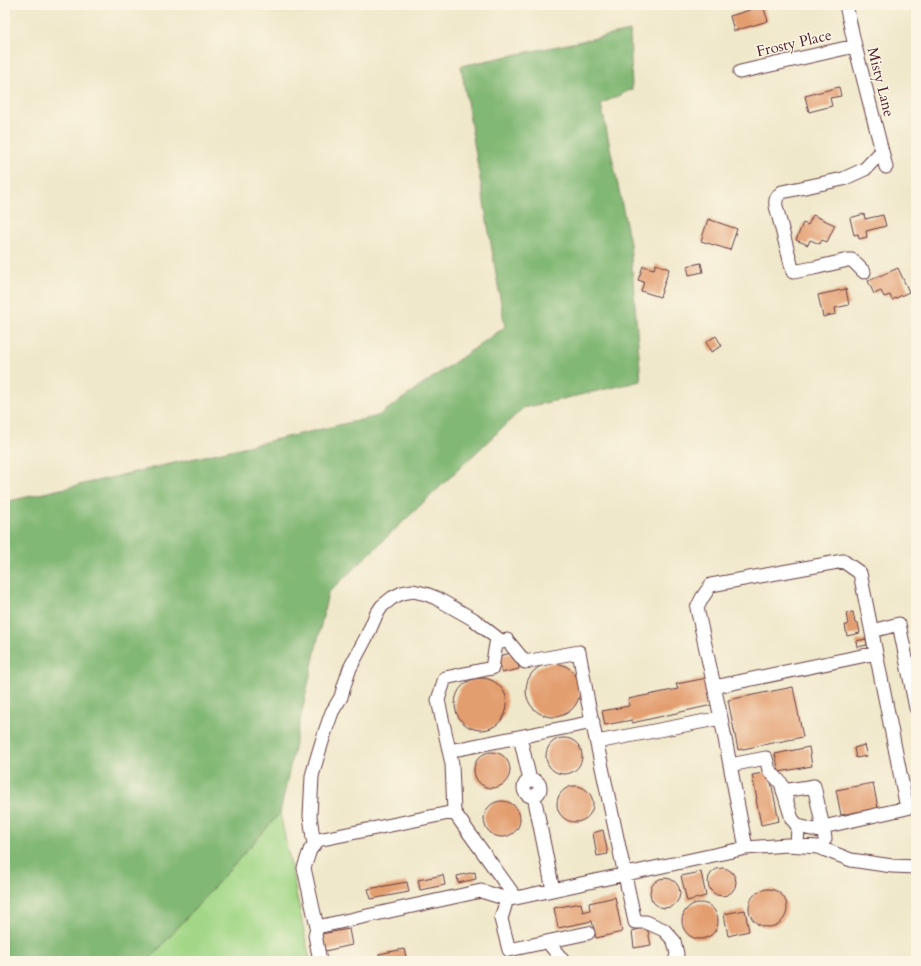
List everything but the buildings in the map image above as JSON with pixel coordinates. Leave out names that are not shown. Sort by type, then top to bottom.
[{"type":"street","name":"Misty Lane","points":[[846,5],[886,167]]},
{"type":"street","name":"Frosty Place","points":[[740,72],[855,46]]},
{"type":"street","points":[[864,272],[852,260],[848,260],[793,272],[776,201],[777,197],[782,192],[843,179],[865,169],[882,151]]},
{"type":"street","points":[[730,765],[766,758],[769,770],[781,783],[792,819],[798,826],[824,829],[907,808],[860,573],[843,561],[710,585],[698,608],[746,848]]},
{"type":"street","points":[[314,845],[310,816],[312,776],[317,758],[332,712],[341,697],[350,668],[376,615],[382,606],[392,598],[402,593],[413,591],[426,594],[474,619],[502,642]]},
{"type":"street","points":[[872,631],[899,624],[916,708]]},
{"type":"street","points":[[512,899],[454,812],[452,764],[438,700],[445,678],[492,668],[496,644],[507,640],[526,662],[579,652],[635,922],[646,922],[664,930],[674,941],[677,954],[675,961]]},
{"type":"street","points":[[714,687],[876,653]]},
{"type":"street","points":[[597,742],[721,718]]},
{"type":"street","points":[[449,751],[593,722]]},
{"type":"street","points":[[520,737],[530,780],[525,783],[524,790],[528,795],[534,796],[553,890]]},
{"type":"street","points":[[783,791],[814,786],[824,829],[825,850]]},
{"type":"street","points":[[320,961],[314,935],[317,927],[304,868],[310,850],[318,840],[454,812]]},
{"type":"street","points":[[797,846],[798,826]]},
{"type":"street","points":[[317,927],[481,891],[512,899],[746,848],[787,845],[818,847],[851,860],[892,866],[916,867]]},
{"type":"street","points":[[512,899],[501,920],[509,950],[588,933]]},
{"type":"street","points":[[548,942],[563,961]]},
{"type":"green space","points":[[630,31],[632,89],[601,104],[630,243],[641,381],[523,408],[328,593],[280,813],[148,961],[5,961],[5,502],[378,416],[505,327],[461,66]]},
{"type":"green space","points":[[280,813],[310,961],[148,961]]}]
